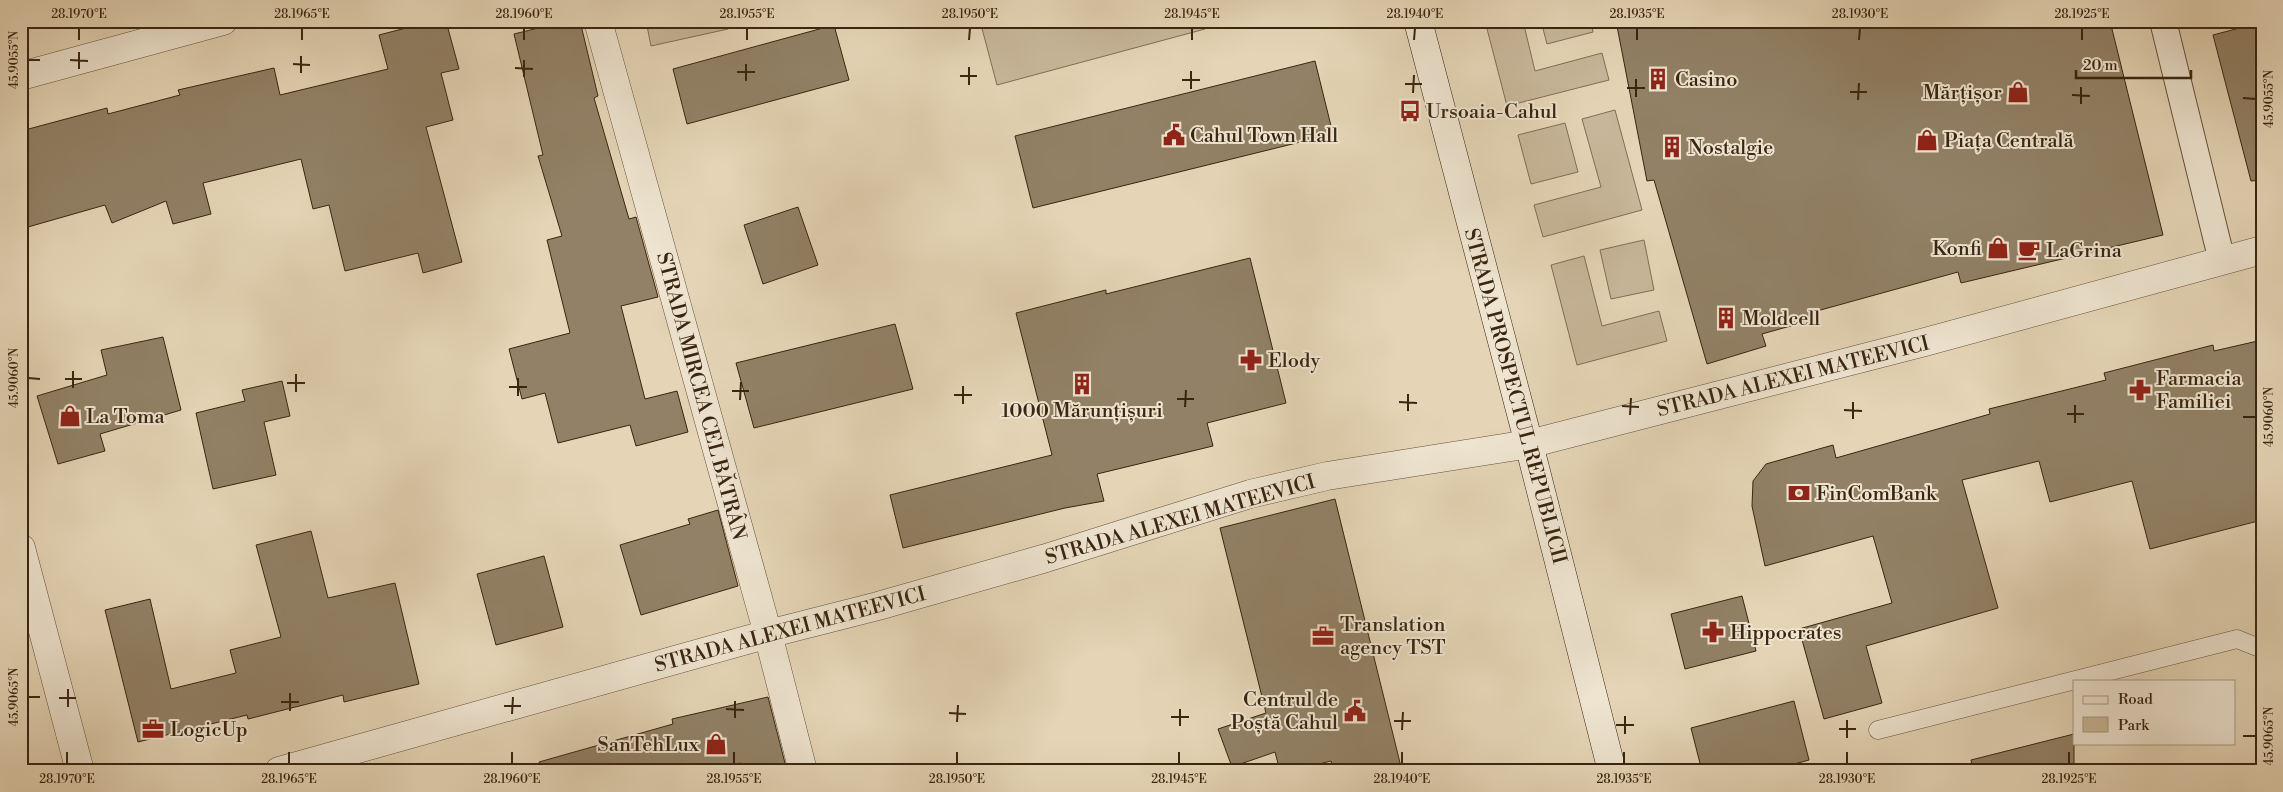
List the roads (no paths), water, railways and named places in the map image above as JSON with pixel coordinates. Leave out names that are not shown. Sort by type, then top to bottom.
[{"type":"street","points":[[21,76],[223,21]]},
{"type":"street","name":"STRADA MIRCEA CEL BĂTRÂN","points":[[598,21],[768,634],[802,771]]},
{"type":"street","name":"STRADA PROSPECTUL REPUBLICII","points":[[1418,21],[1529,444],[1612,771]]},
{"type":"street","points":[[2163,21],[2222,261]]},
{"type":"street","name":"STRADA ALEXEI MATEEVICI","points":[[279,771],[1036,561],[1250,494],[1327,476],[1529,444],[1925,342],[2262,250]]},
{"type":"street","points":[[21,548],[80,771]]},
{"type":"lane","points":[[2075,680],[2237,639],[2262,649]]},
{"type":"lane","points":[[1878,730],[2073,681]]},
{"type":"place","name":"Casino","points":[[1658,79]]},
{"type":"place","name":"Mărțișor","points":[[2018,92]]},
{"type":"place","name":"Ursoaia-Cahul","points":[[1410,111]]},
{"type":"place","name":"Cahul Town Hall","points":[[1174,135]]},
{"type":"place","name":"Piața Centrală","points":[[1927,140]]},
{"type":"place","name":"Nostalgie","points":[[1672,147]]},
{"type":"place","name":"Konfi","points":[[1998,248]]},
{"type":"place","name":"LaGrina","points":[[2029,250]]},
{"type":"place","name":"Moldcell","points":[[1726,318]]},
{"type":"place","name":"Elody","points":[[1251,360]]},
{"type":"place","name":"1000 Mărunțișuri","points":[[1082,384]]},
{"type":"place","name":"Farmacia Familiei","points":[[2140,390]]},
{"type":"place","name":"La Toma","points":[[70,416]]},
{"type":"place","name":"FinComBank","points":[[1799,493]]},
{"type":"place","name":"Hippocrates","points":[[1713,632]]},
{"type":"place","name":"Translation agency TST","points":[[1323,636]]},
{"type":"place","name":"Centrul de Poștă Cahul","points":[[1355,711]]},
{"type":"place","name":"LogicUp","points":[[153,729]]},
{"type":"place","name":"SanTehLux","points":[[716,744]]}]
